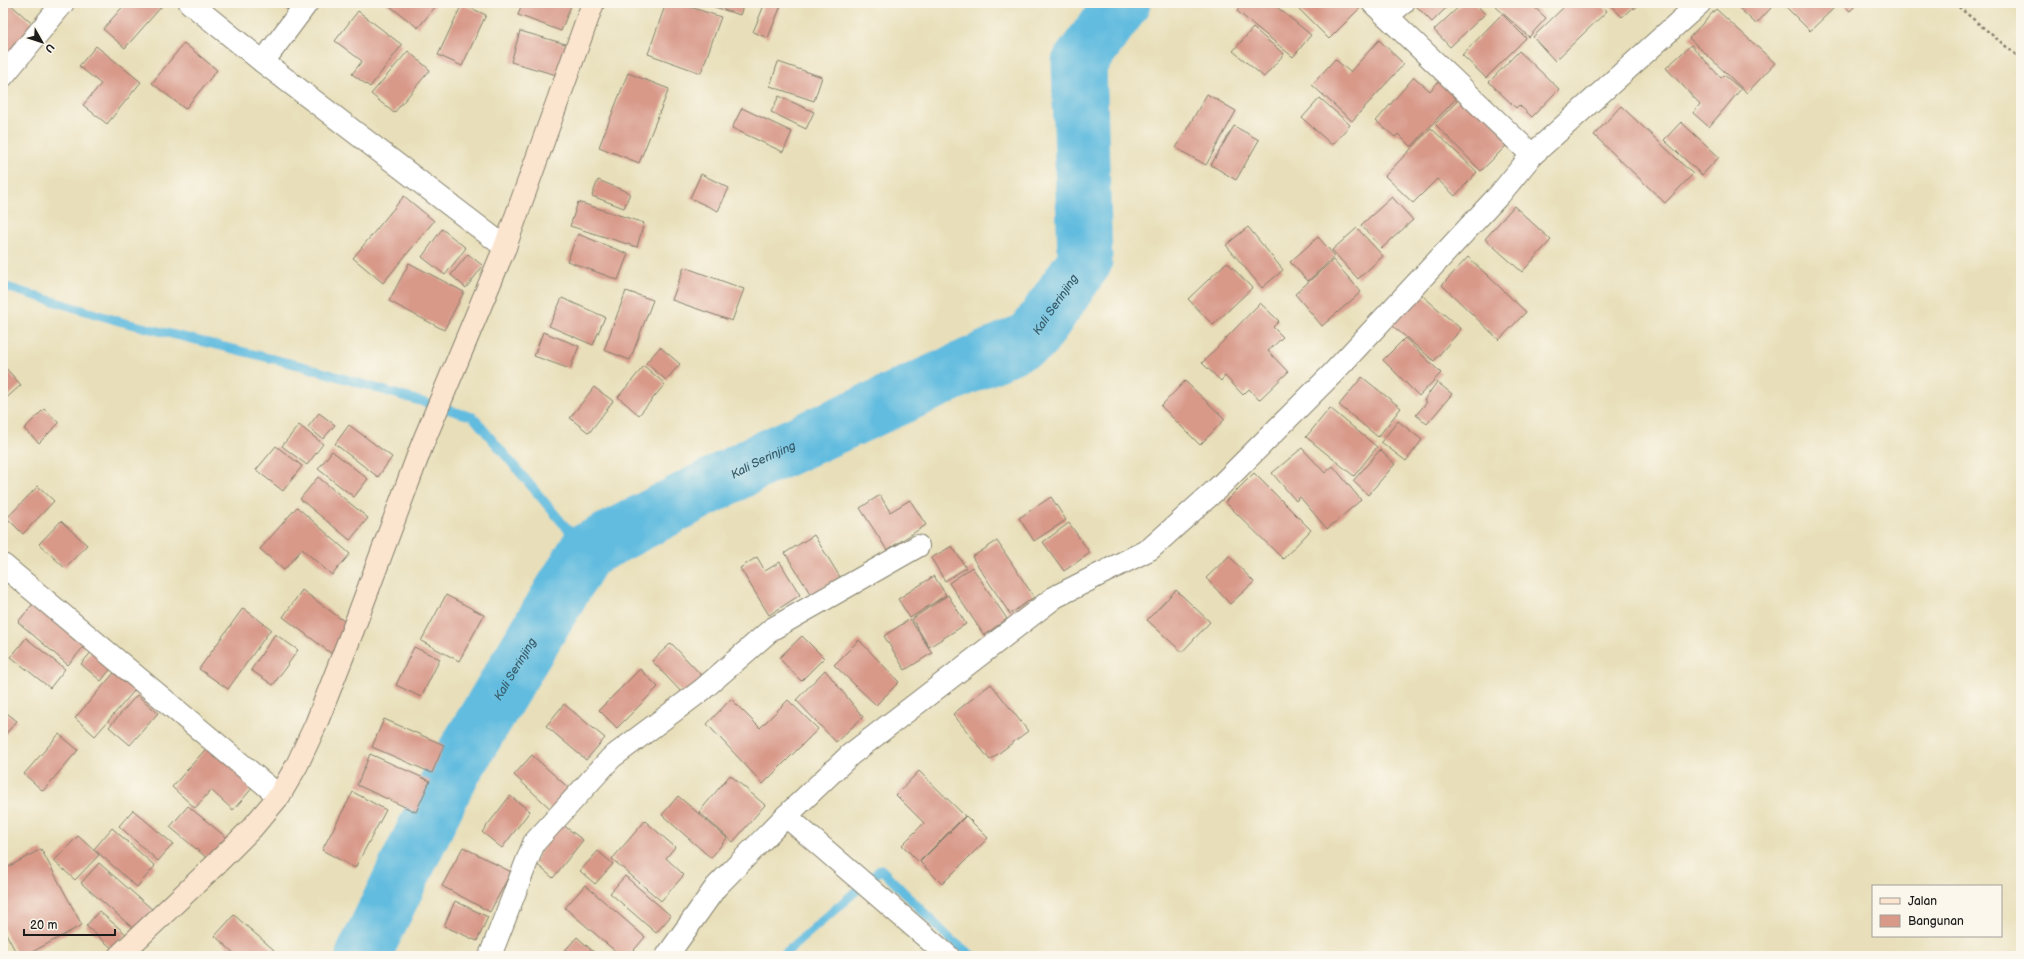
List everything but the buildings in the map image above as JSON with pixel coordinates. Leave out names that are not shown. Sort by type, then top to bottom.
[{"type":"main road","points":[[119,956],[214,866],[279,796],[297,765],[316,724],[351,635],[422,445],[468,339],[505,246],[593,3]]},
{"type":"street","points":[[3,76],[63,3]]},
{"type":"street","points":[[190,3],[263,62],[505,246]]},
{"type":"street","points":[[263,62],[307,3]]},
{"type":"street","points":[[667,956],[716,887],[786,816],[850,755],[1055,597],[1150,549],[1220,486],[1332,374],[1500,194],[1532,155],[1700,3]]},
{"type":"street","points":[[1388,7],[1532,155]]},
{"type":"street","points":[[490,956],[534,843],[611,758],[702,690],[772,629],[918,546]]},
{"type":"street","points":[[3,565],[279,796]]},
{"type":"street","points":[[786,816],[948,956]]},
{"type":"path","points":[[1954,3],[2021,60]]},
{"type":"waterway","name":"Kali Serinjing","points":[[363,956],[450,777],[586,551],[763,459],[1033,337],[1085,261],[1079,63],[1123,3]]},
{"type":"waterway","points":[[3,286],[122,322],[302,366],[473,417],[586,551]]},
{"type":"waterway","points":[[782,956],[881,869],[949,938],[973,956]]}]
